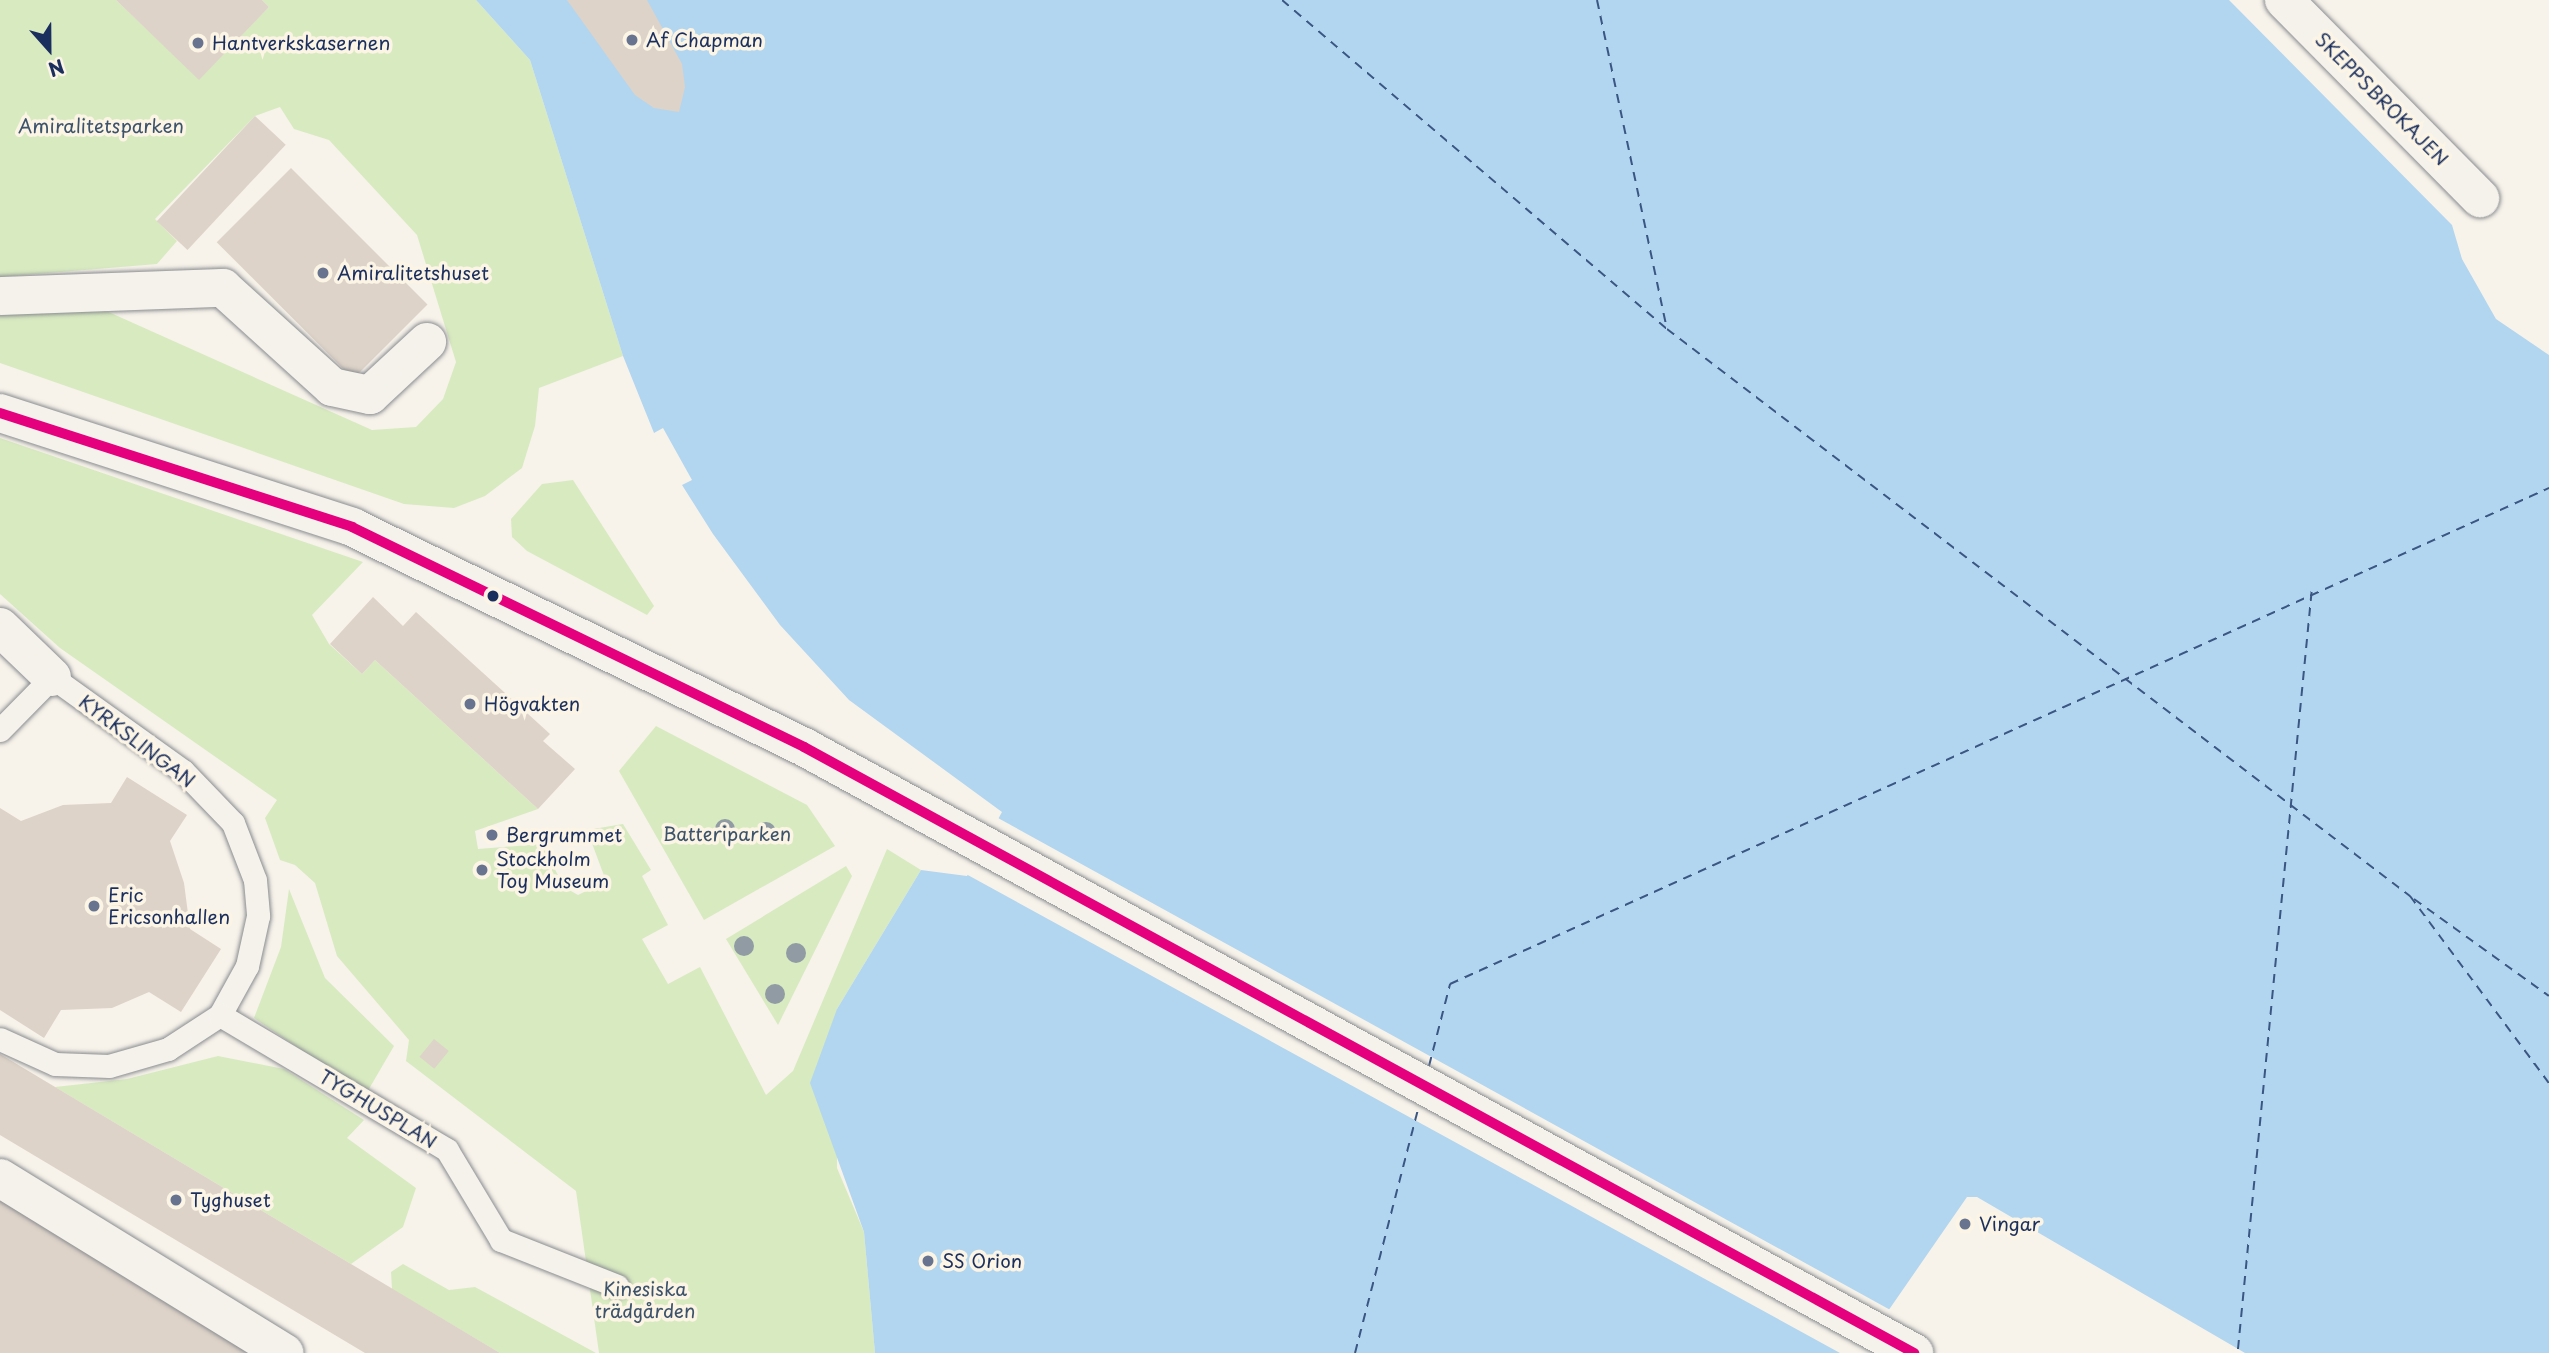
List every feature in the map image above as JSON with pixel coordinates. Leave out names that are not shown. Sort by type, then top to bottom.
[{"type":"street","name":"SKEPPSBROKAJEN","points":[[2284,0],[2480,198]]},
{"type":"street","points":[[0,296],[223,288],[332,387],[370,395],[426,342]]},
{"type":"street","points":[[0,412],[352,527],[804,747],[945,828],[1899,1347]]},
{"type":"street","name":"KYRKSLINGAN","points":[[0,626],[52,677]]},
{"type":"street","points":[[0,1178],[285,1353]]},
{"type":"lane","points":[[0,730],[52,677]]},
{"type":"lane","name":"KYRKSLINGAN","points":[[0,1040],[55,1064],[109,1066],[168,1049],[219,1015],[247,966],[258,916],[255,880],[233,823],[183,771],[52,677]]},
{"type":"lane","name":"TYGHUSPLAN","points":[[219,1015],[447,1150],[501,1240],[617,1286]]},
{"type":"green space","name":"Amiralitetsparken","points":[[0,0],[116,0],[199,79],[269,7],[262,0],[476,0],[530,60],[623,356],[539,388],[535,426],[522,468],[485,496],[454,508],[404,504],[0,363],[0,312],[93,305],[372,430],[416,427],[443,399],[456,362],[417,235],[329,140],[294,129],[280,107],[255,116],[155,219],[177,241],[157,264],[0,277]]},
{"type":"green space","name":"Kinesiska trädgården","points":[[0,438],[363,562],[312,615],[329,644],[362,674],[375,660],[538,809],[475,831],[478,849],[542,844],[564,887],[578,895],[606,881],[587,830],[623,824],[651,870],[642,876],[668,925],[642,939],[668,984],[700,967],[766,1095],[793,1071],[887,849],[921,870],[837,1009],[837,1168],[864,1232],[875,1353],[599,1353],[576,1191],[406,1061],[409,1040],[337,956],[315,883],[295,865],[280,860],[265,818],[277,800],[60,648],[0,594]]},
{"type":"green space","points":[[573,480],[654,606],[647,615],[527,551],[512,537],[511,519],[542,484]]},
{"type":"green space","name":"Batteriparken","points":[[656,726],[807,805],[835,846],[704,920],[619,771]]},
{"type":"green space","points":[[846,866],[852,876],[778,1025],[726,939]]},
{"type":"green space","points":[[289,889],[325,978],[394,1046],[366,1094],[254,1018],[281,947]]},
{"type":"green space","points":[[218,1056],[284,1069],[364,1120],[347,1138],[416,1188],[403,1227],[351,1264],[55,1087],[127,1079]]},
{"type":"green space","points":[[403,1264],[449,1290],[475,1287],[596,1353],[500,1353],[392,1289],[391,1272]]},
{"type":"water","points":[[476,0],[2229,0],[2452,225],[2462,259],[2496,319],[2549,355],[2549,1353],[2245,1353],[1977,1197],[1967,1197],[1859,1353],[875,1353],[864,1232],[810,1083],[837,1009],[921,870],[967,876],[1002,812],[849,700],[780,625],[713,534],[682,485],[692,480],[663,428],[654,433],[623,356],[530,60]]},
{"type":"pier","points":[[998,818],[1894,1312],[1865,1353],[1840,1353],[955,868],[965,871]]},
{"type":"building","name":"Hantverkskasernen","points":[[116,0],[262,0],[269,7],[199,80]]},
{"type":"building","name":"Af Chapman","points":[[567,0],[647,0],[682,64],[685,87],[679,112],[654,108],[635,95]]},
{"type":"building","points":[[255,116],[286,145],[188,250],[157,221]]},
{"type":"building","name":"Amiralitetshuset","points":[[291,168],[427,304],[353,379],[217,242]]},
{"type":"building","name":"Högvakten","points":[[373,597],[403,626],[416,612],[550,734],[543,741],[575,769],[538,809],[375,660],[362,674],[330,644]]},
{"type":"building","name":"Eric Ericsonhallen","points":[[127,777],[187,815],[170,841],[184,883],[190,929],[221,949],[181,1012],[149,992],[112,1008],[61,1010],[44,1038],[0,1010],[0,808],[21,821],[63,805],[111,803]]},
{"type":"building","points":[[434,1039],[449,1051],[434,1069],[420,1057]]},
{"type":"building","name":"Tyghuset","points":[[0,1054],[500,1353],[365,1353],[0,1135]]},
{"type":"building","points":[[0,1197],[260,1353],[0,1353]]},
{"type":"ferry route","points":[[1282,0],[1667,329],[2410,896],[2549,1083]]},
{"type":"ferry route","points":[[1597,0],[1667,328]]},
{"type":"ferry route","points":[[1429,1066],[1450,984],[2549,488]]},
{"type":"ferry route","points":[[2238,1349],[2312,588]]},
{"type":"ferry route","points":[[2414,899],[2549,996]]},
{"type":"ferry route","points":[[1355,1353],[1419,1106]]},
{"type":"transit line","points":[[0,413],[352,527],[804,747],[1914,1353]]},
{"type":"place","name":"Af Chapman","points":[[632,40]]},
{"type":"place","name":"Hantverkskasernen","points":[[198,43]]},
{"type":"place","name":"Amiralitetshuset","points":[[323,273]]},
{"type":"place","name":"Högvakten","points":[[470,704]]},
{"type":"place","name":"Bergrummet","points":[[492,835]]},
{"type":"place","name":"Stockholm Toy Museum","points":[[482,870]]},
{"type":"place","name":"Eric Ericsonhallen","points":[[94,906]]},
{"type":"place","name":"Tyghuset","points":[[176,1200]]},
{"type":"place","name":"Vingar","points":[[1965,1224]]},
{"type":"place","name":"SS Orion","points":[[928,1261]]}]
